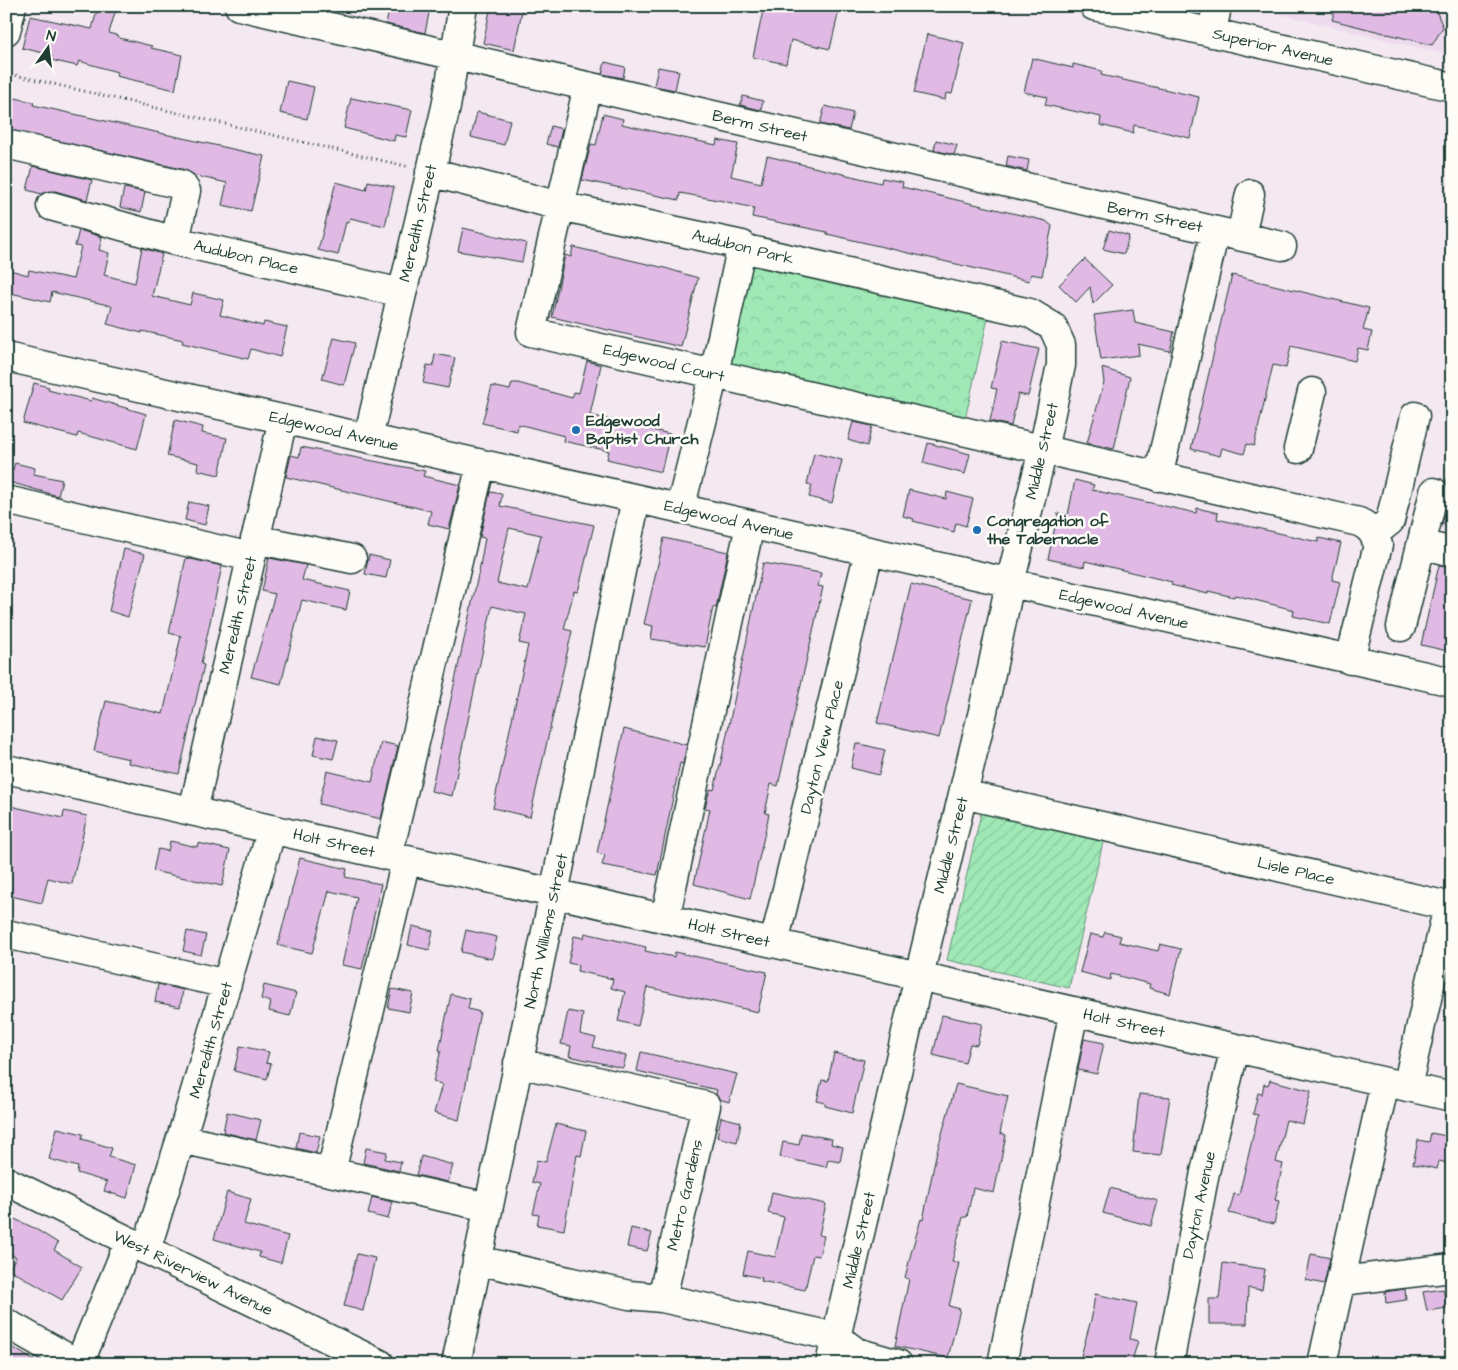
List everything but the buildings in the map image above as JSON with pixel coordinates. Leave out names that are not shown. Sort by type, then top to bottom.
[{"type":"street","points":[[6,30],[12,6]]},
{"type":"street","name":"Berm Street","points":[[239,6],[1282,246]]},
{"type":"street","name":"Meredith Street","points":[[368,438],[446,107],[463,6]]},
{"type":"street","name":"Superior Avenue","points":[[1094,6],[1452,86]]},
{"type":"street","points":[[1212,33],[1217,6]]},
{"type":"street","name":"Edgewood Court","points":[[588,86],[532,332],[1359,522],[1367,525],[1374,533]]},
{"type":"street","name":"Audubon Place","points":[[6,144],[182,185],[186,191],[176,241],[402,293]]},
{"type":"street","name":"Audubon Park","points":[[430,172],[560,206],[742,245],[746,249],[1030,313],[1053,327]]},
{"type":"street","points":[[1241,236],[1250,194]]},
{"type":"street","points":[[51,206],[176,241]]},
{"type":"street","points":[[1158,477],[1215,230]]},
{"type":"street","points":[[680,509],[714,374],[742,245]]},
{"type":"street","name":"Middle Street","points":[[830,1364],[963,794],[1010,583],[1043,450],[1061,364],[1061,345],[1053,327]]},
{"type":"street","name":"Edgewood Avenue","points":[[6,357],[1452,682]]},
{"type":"street","points":[[1298,449],[1312,392]]},
{"type":"street","points":[[1350,660],[1378,545],[1374,533],[1390,521],[1415,416]]},
{"type":"street","name":"Meredith Street","points":[[193,811],[283,419]]},
{"type":"street","points":[[332,1172],[482,464]]},
{"type":"street","points":[[1401,627],[1434,492]]},
{"type":"street","name":"North Williams Street","points":[[456,1364],[636,499]]},
{"type":"street","points":[[6,500],[253,548],[352,559]]},
{"type":"street","points":[[666,919],[750,525]]},
{"type":"street","points":[[1422,544],[1452,552]]},
{"type":"street","name":"Dayton View Place","points":[[774,943],[869,551]]},
{"type":"street","name":"Holt Street","points":[[6,769],[1452,1097]]},
{"type":"street","name":"Lisle Place","points":[[963,794],[1450,907],[1396,1084],[1341,1281],[1322,1364]]},
{"type":"street","name":"Meredith Street","points":[[79,1364],[138,1246],[181,1139],[272,829]]},
{"type":"street","points":[[6,934],[227,984]]},
{"type":"street","points":[[1002,1364],[1074,1011]]},
{"type":"street","name":"Dayton Avenue","points":[[1169,1364],[1205,1172],[1235,1048]]},
{"type":"street","name":"Metro Gardens","points":[[518,1063],[706,1106],[662,1298]]},
{"type":"street","points":[[181,1139],[488,1207]]},
{"type":"street","name":"West Riverview Avenue","points":[[6,1181],[380,1364]]},
{"type":"street","points":[[477,1260],[629,1295],[662,1298],[836,1337],[856,1352],[898,1364]]},
{"type":"street","points":[[1341,1281],[1452,1268]]},
{"type":"street","points":[[6,1323],[79,1364]]},
{"type":"path","points":[[6,73],[430,172]]},
{"type":"shaded area","points":[[1248,6],[1440,6],[1452,37],[1452,50],[1440,53]]},
{"type":"green space","points":[[746,249],[991,305],[963,428],[718,372]]},
{"type":"green space","points":[[982,809],[1104,838],[1069,988],[947,960]]},
{"type":"place","name":"Edgewood Baptist Church","points":[[576,430]]},
{"type":"place","name":"Congregation of the Tabernacle","points":[[977,530]]}]
